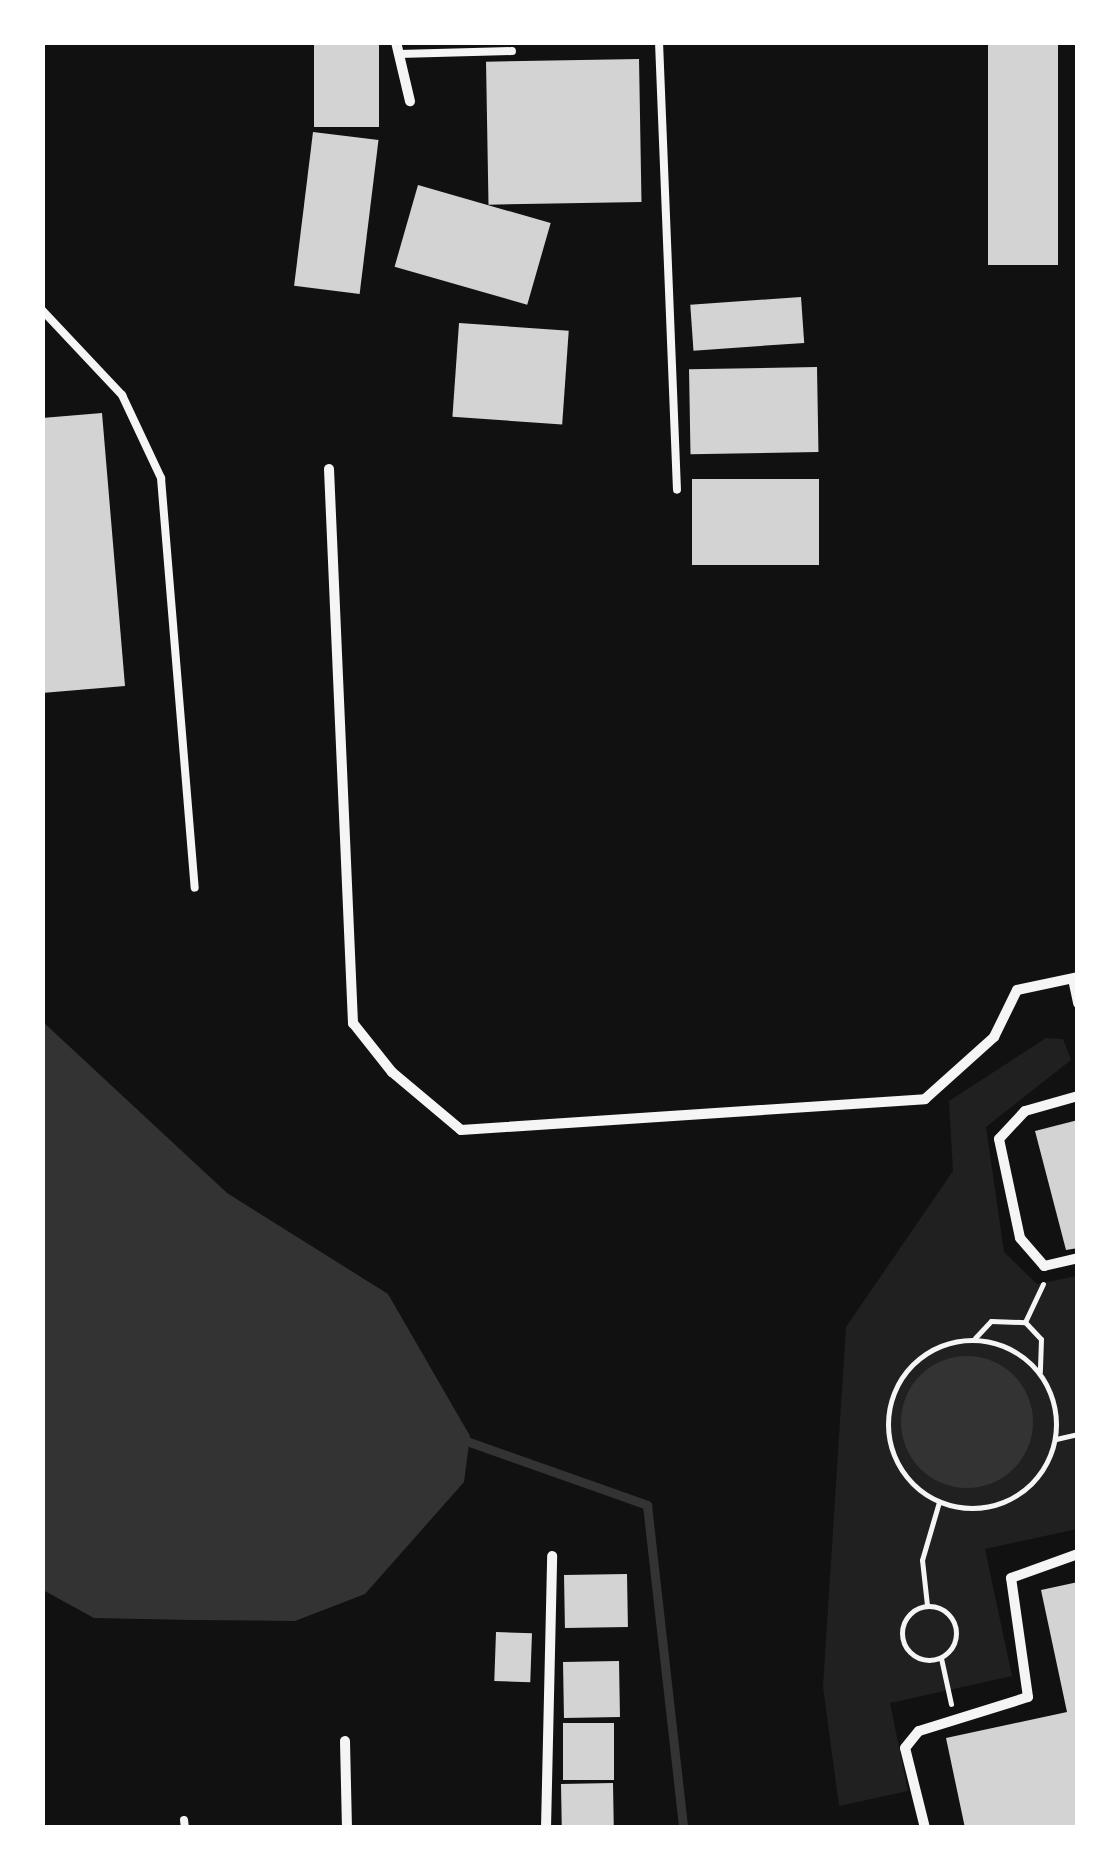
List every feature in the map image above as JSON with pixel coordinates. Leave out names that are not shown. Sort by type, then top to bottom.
[{"type":"street","points":[[397,48],[410,101]]},
{"type":"street","points":[[329,469],[353,1023],[392,1072],[460,1130],[925,1099],[994,1037],[1016,990],[1075,978],[1078,1003]]},
{"type":"street","points":[[1078,1096],[1025,1111],[999,1139],[1020,1238],[1053,1264],[1078,1258]]},
{"type":"street","points":[[924,1828],[904,1748],[918,1730],[1028,1697],[1011,1578],[1078,1554]]},
{"type":"street","points":[[546,1828],[552,1556]]},
{"type":"street","points":[[345,1741],[347,1828]]},
{"type":"lane","points":[[659,42],[677,490]]},
{"type":"lane","points":[[397,48],[512,50]]},
{"type":"lane","points":[[42,310],[122,394],[160,478],[195,888]]},
{"type":"path","points":[[1025,1322],[1053,1264]]},
{"type":"path","points":[[974,1338],[1011,1348],[1039,1372],[1054,1407],[1054,1439],[1038,1476],[1010,1500],[975,1508],[939,1502],[896,1462],[890,1403],[922,1355],[974,1338],[991,1322],[1025,1322],[1041,1339],[1039,1372]]},
{"type":"path","points":[[1054,1439],[1078,1434]]},
{"type":"path","points":[[926,1606],[922,1560],[939,1502]]},
{"type":"path","points":[[926,1606],[955,1624],[955,1644],[941,1658],[921,1659],[904,1645],[904,1623],[926,1606]]},
{"type":"path","points":[[941,1658],[954,1722]]},
{"type":"shaded area","points":[[42,1021],[227,1193],[388,1294],[470,1436],[464,1482],[365,1594],[295,1621],[192,1620],[94,1618],[43,1590]]},
{"type":"shaded area","points":[[1046,1038],[1063,1039],[1071,1060],[986,1127],[1004,1252],[1037,1284],[1077,1276],[1077,1529],[985,1549],[1012,1676],[890,1703],[908,1791],[839,1806],[823,1687],[846,1327],[953,1171],[949,1101]]},
{"type":"shaded area","points":[[967,1356],[992,1361],[1013,1376],[1028,1397],[1033,1422],[1028,1447],[1013,1468],[992,1483],[967,1488],[942,1483],[921,1468],[906,1447],[901,1422],[906,1397],[921,1376],[942,1361]]},
{"type":"building","points":[[314,42],[379,42],[379,127],[314,127]]},
{"type":"building","points":[[988,42],[1058,42],[1058,265],[988,265]]},
{"type":"building","points":[[639,59],[641,202],[489,205],[486,62]]},
{"type":"building","points":[[313,132],[379,140],[360,294],[294,286]]},
{"type":"building","points":[[418,185],[551,223],[527,305],[395,267]]},
{"type":"building","points":[[801,297],[804,343],[693,351],[690,305]]},
{"type":"building","points":[[459,323],[569,331],[562,424],[452,417]]},
{"type":"building","points":[[817,367],[818,452],[691,454],[689,369]]},
{"type":"building","points":[[102,413],[125,686],[42,693],[42,418]]},
{"type":"building","points":[[692,479],[819,479],[819,565],[692,565]]},
{"type":"building","points":[[1078,1120],[1078,1248],[1066,1250],[1035,1131]]},
{"type":"building","points":[[627,1574],[628,1627],[565,1628],[564,1575]]},
{"type":"building","points":[[1078,1582],[1078,1828],[965,1828],[946,1738],[1067,1712],[1041,1590]]},
{"type":"building","points":[[496,1632],[532,1633],[530,1682],[494,1681]]},
{"type":"building","points":[[619,1661],[620,1717],[564,1718],[563,1662]]},
{"type":"building","points":[[563,1723],[614,1723],[614,1780],[563,1780]]},
{"type":"building","points":[[613,1783],[614,1826],[562,1827],[561,1784]]},
{"type":"waterway","points":[[458,1438],[647,1505],[683,1828]]}]
